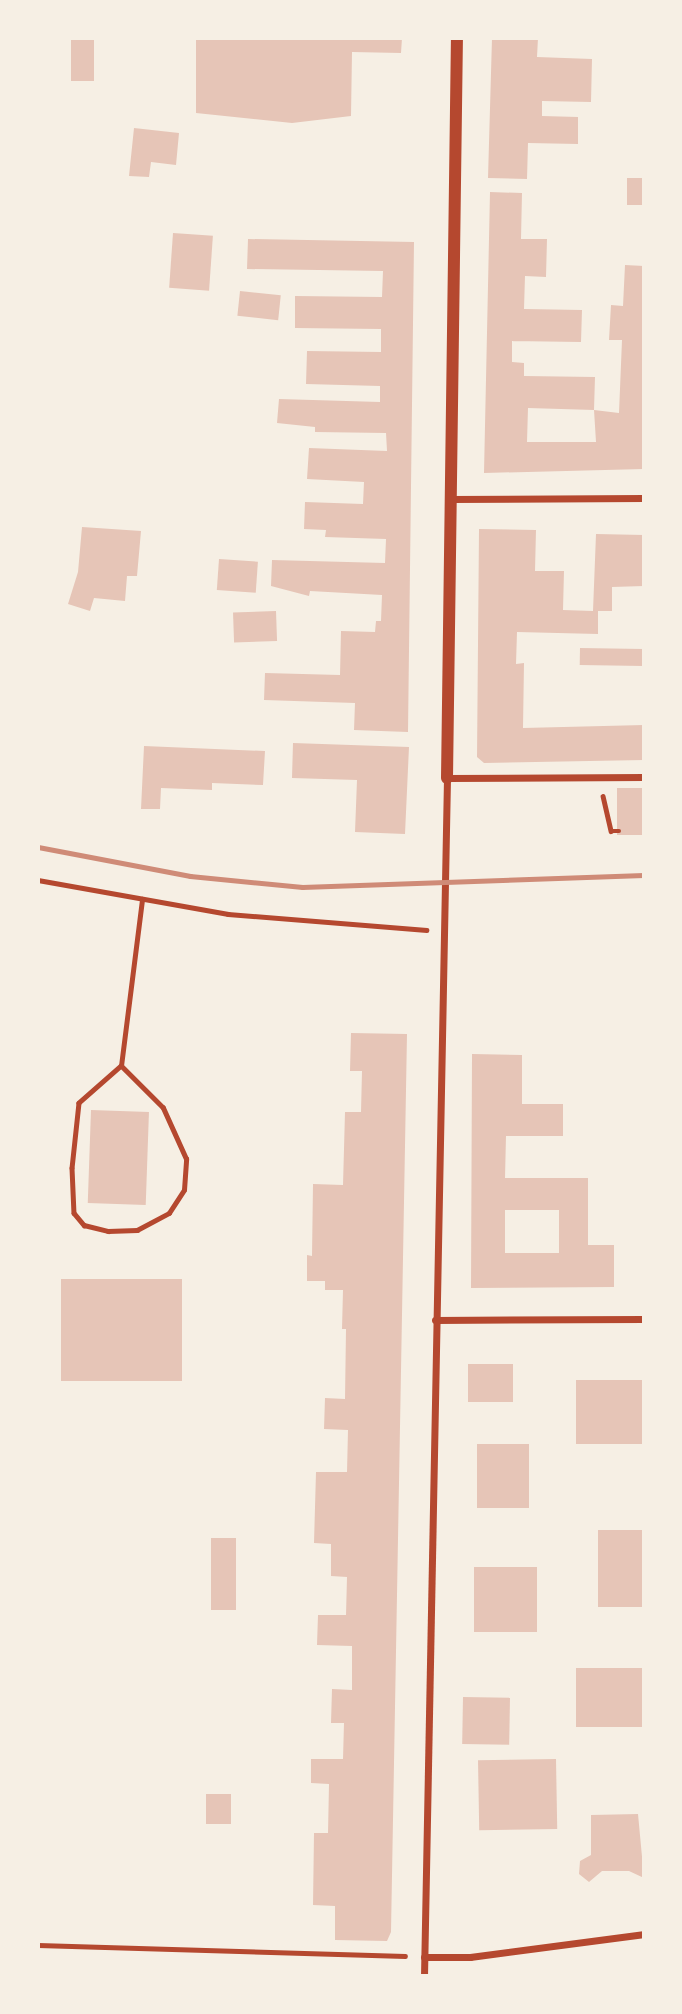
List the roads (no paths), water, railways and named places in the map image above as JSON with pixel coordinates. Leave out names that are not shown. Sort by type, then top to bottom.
[{"type":"street","points":[[424,1976],[447,778],[457,38]]},
{"type":"street","points":[[450,499],[643,498]]},
{"type":"street","points":[[447,778],[643,777]]},
{"type":"street","points":[[435,1320],[643,1319]]},
{"type":"street","points":[[424,1957],[470,1957],[643,1934]]},
{"type":"railway","points":[[38,847],[190,876],[302,887],[644,875]]}]
